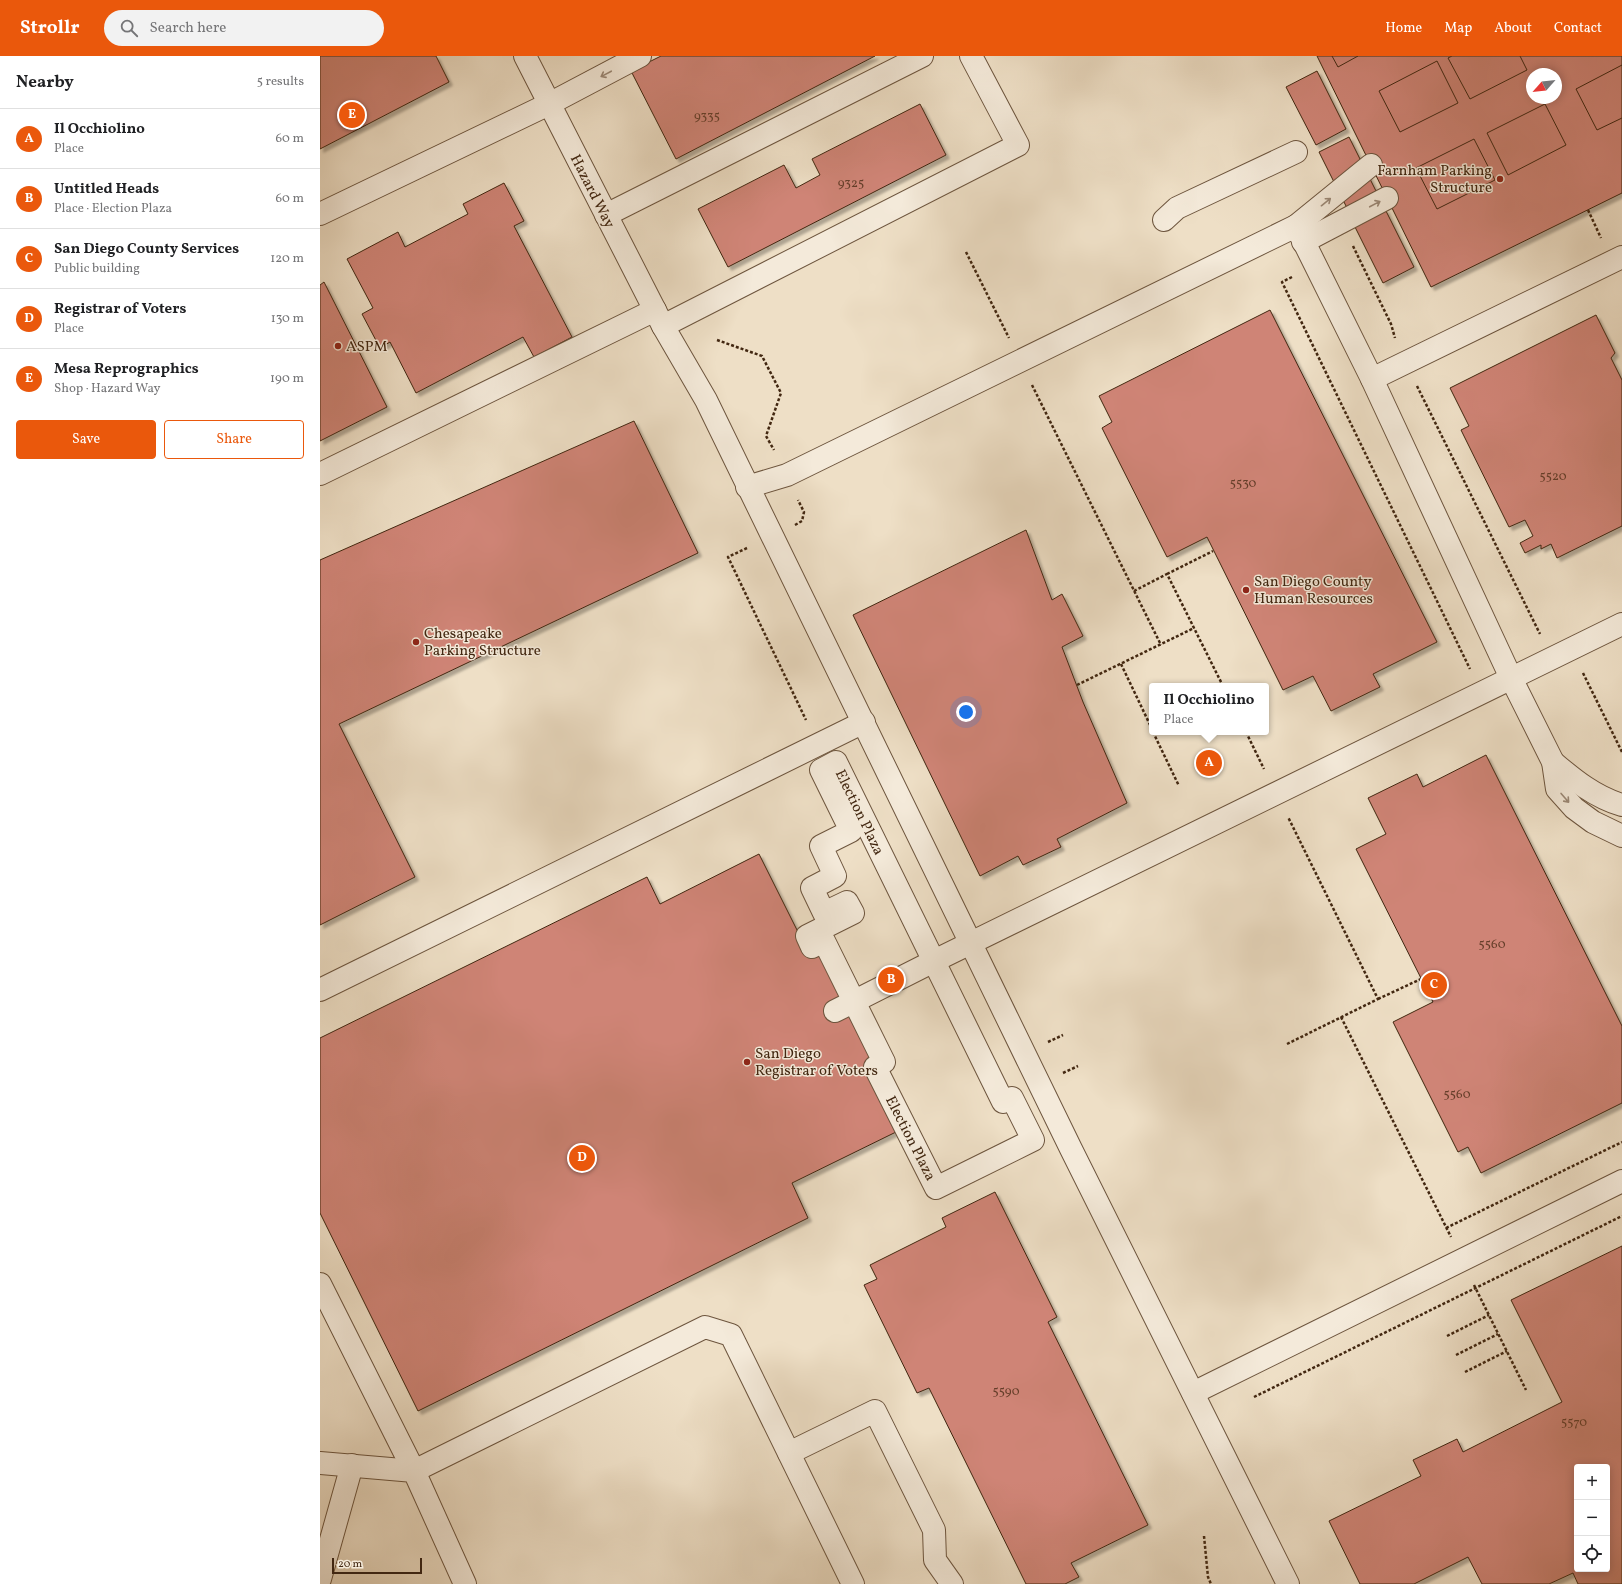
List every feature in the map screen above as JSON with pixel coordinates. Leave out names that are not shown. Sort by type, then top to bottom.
[{"type":"street","name":"Hazard Way","points":[[524,56],[659,318],[706,400],[747,487],[773,536],[1071,1149],[1288,1584]]},
{"type":"street","points":[[320,214],[549,104],[640,56]]},
{"type":"street","points":[[606,215],[922,56]]},
{"type":"street","points":[[320,474],[659,318],[1018,145],[971,56]]},
{"type":"street","points":[[1164,220],[1177,208],[1296,152]]},
{"type":"street","points":[[1300,234],[1371,165]]},
{"type":"street","points":[[747,487],[786,476],[1020,361],[1300,234],[1387,198]]},
{"type":"street","points":[[1300,234],[1372,379],[1553,762],[1557,788],[1574,808],[1592,822],[1622,836]]},
{"type":"street","points":[[1372,379],[1622,257]]},
{"type":"street","points":[[835,1011],[1622,624]]},
{"type":"street","points":[[320,990],[864,722]]},
{"type":"street","name":"Election Plaza","points":[[836,762],[1003,1102],[1012,1098],[1033,1140],[936,1188],[875,1066],[884,1062],[854,1002],[824,941],[812,947],[807,936],[853,913],[847,902],[824,912],[812,888],[835,876],[821,846],[851,831],[821,770],[836,762]]},
{"type":"street","points":[[1553,762],[1577,783],[1602,798],[1622,805]]},
{"type":"street","points":[[1193,1393],[1622,1181]]},
{"type":"street","points":[[320,1284],[414,1470],[465,1584]]},
{"type":"street","points":[[320,1463],[414,1470],[705,1327],[731,1335],[853,1584]]},
{"type":"street","points":[[789,1453],[875,1411],[934,1530],[935,1560],[952,1584]]},
{"type":"street","points":[[320,1579],[352,1466]]},
{"type":"path","points":[[1481,693],[1282,282],[1353,246],[1391,324],[1406,363],[1561,654],[1622,752]]},
{"type":"path","points":[[966,252],[1161,645]]},
{"type":"path","points":[[1134,590],[1213,551]]},
{"type":"path","points":[[1167,574],[1222,683]]},
{"type":"path","points":[[1077,685],[1194,628]]},
{"type":"path","points":[[1121,664],[1149,723]]},
{"type":"path","points":[[1155,735],[1179,786]]},
{"type":"path","points":[[1247,735],[1378,999]]},
{"type":"path","points":[[1287,1044],[1421,978]]},
{"type":"path","points":[[1341,1018],[1526,1390]]},
{"type":"path","points":[[1042,1044],[1062,1035]]},
{"type":"path","points":[[1057,1076],[1078,1066]]},
{"type":"path","points":[[1446,1228],[1622,1142]]},
{"type":"path","points":[[1254,1397],[1622,1216]]},
{"type":"path","points":[[1447,1336],[1490,1315]]},
{"type":"path","points":[[1456,1355],[1498,1334]]},
{"type":"path","points":[[1465,1372],[1507,1351]]},
{"type":"path","points":[[1204,1536],[1208,1577],[1211,1584]]},
{"type":"building","points":[[320,56],[436,56],[449,82],[320,149]]},
{"type":"building","points":[[661,56],[875,56],[676,159],[631,71]]},
{"type":"building","name":"Farnham Parking Structure","points":[[1317,56],[1622,56],[1622,193],[1431,287]]},
{"type":"building","points":[[1332,56],[1358,56],[1338,67]]},
{"type":"building","points":[[1452,56],[1520,56],[1526,71],[1470,99],[1448,58]]},
{"type":"building","points":[[1437,61],[1458,103],[1400,132],[1379,91]]},
{"type":"building","points":[[1622,65],[1622,118],[1597,130],[1576,89]]},
{"type":"building","points":[[1317,71],[1346,129],[1316,145],[1286,87]]},
{"type":"building","points":[[920,104],[946,155],[728,267],[698,209],[784,165],[796,188],[820,175],[812,159]]},
{"type":"building","points":[[1545,104],[1566,145],[1508,175],[1487,133]]},
{"type":"building","points":[[1349,137],[1378,195],[1348,210],[1319,152]]},
{"type":"building","points":[[1474,139],[1495,180],[1437,209],[1416,168]]},
{"type":"building","points":[[504,183],[524,221],[514,226],[572,337],[534,357],[523,337],[416,393],[390,342],[380,348],[362,314],[373,308],[347,259],[398,232],[405,247],[468,214],[463,204]]},
{"type":"building","points":[[1385,209],[1414,267],[1383,283],[1354,225]]},
{"type":"building","name":"ASPM","points":[[324,282],[387,407],[320,441],[320,285]]},
{"type":"building","points":[[1270,310],[1437,642],[1373,674],[1380,687],[1331,711],[1313,676],[1283,690],[1207,537],[1167,557],[1102,428],[1112,422],[1099,396]]},
{"type":"building","points":[[1596,315],[1615,353],[1611,358],[1622,380],[1622,526],[1557,558],[1551,544],[1541,549],[1541,545],[1525,553],[1520,543],[1533,536],[1525,520],[1509,527],[1461,430],[1469,426],[1450,388]]},
{"type":"building","name":"Chesapeake Parking Structure","points":[[634,421],[698,553],[339,724],[415,877],[320,925],[320,560]]},
{"type":"building","points":[[1026,530],[1052,600],[1062,594],[1083,636],[1062,647],[1083,702],[1127,803],[1057,839],[1061,847],[1023,865],[1018,856],[980,876],[853,615]]},
{"type":"building","points":[[1486,755],[1622,1026],[1622,1103],[1481,1173],[1468,1147],[1458,1152],[1393,1022],[1433,1002],[1356,849],[1386,834],[1368,798],[1417,774],[1423,787]]},
{"type":"building","points":[[759,854],[807,950],[824,941],[884,1062],[896,1132],[792,1183],[808,1218],[418,1411],[320,1213],[320,1038],[647,877],[660,904]]},
{"type":"building","points":[[995,1192],[1057,1317],[1048,1322],[1148,1525],[1071,1563],[1079,1577],[1065,1584],[1026,1584],[929,1388],[917,1393],[864,1285],[877,1279],[870,1265],[946,1227],[942,1218]]},
{"type":"building","points":[[1622,1246],[1622,1584],[1578,1584],[1573,1573],[1549,1584],[1482,1584],[1468,1557],[1414,1584],[1360,1584],[1329,1521],[1421,1476],[1413,1460],[1457,1439],[1463,1452],[1562,1402],[1511,1300]]},
{"type":"place","name":"Mesa Reprographics","points":[[352,115]]},
{"type":"place","name":"Farnham Parking Structure","points":[[1500,179]]},
{"type":"place","name":"ASPM","points":[[338,346]]},
{"type":"place","name":"San Diego County Human Resources","points":[[1246,590]]},
{"type":"place","name":"Chesapeake Parking Structure","points":[[416,642]]},
{"type":"place","name":"Il Occhiolino","points":[[1209,763]]},
{"type":"place","name":"Untitled Heads","points":[[891,980]]},
{"type":"place","name":"San Diego County Services","points":[[1434,985]]},
{"type":"place","name":"San Diego Registrar of Voters","points":[[747,1062]]},
{"type":"place","name":"Registrar of Voters","points":[[582,1158]]}]
